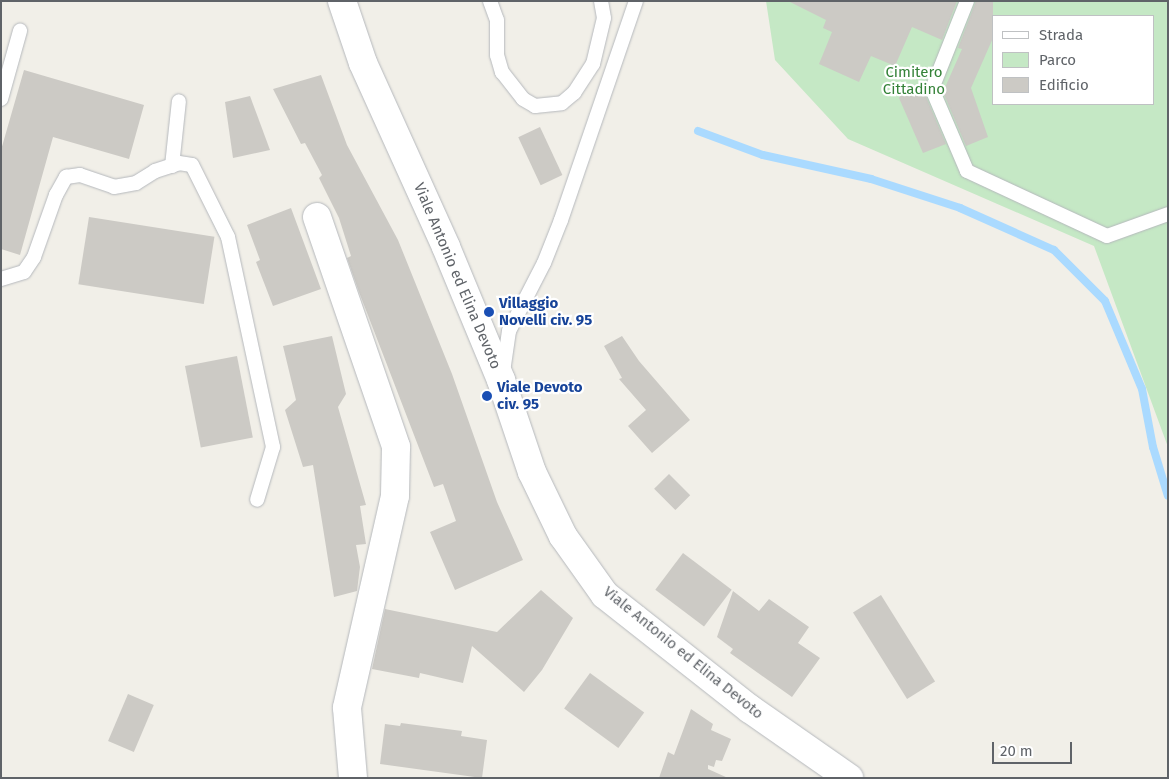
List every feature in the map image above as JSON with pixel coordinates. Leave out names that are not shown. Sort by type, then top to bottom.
[{"type":"street","name":"Viale Antonio ed Elina Devoto","points":[[342,1],[363,63],[446,247],[501,380],[532,472],[563,536],[605,595],[750,709],[849,778]]},
{"type":"street","points":[[317,217],[396,447],[395,496],[347,708],[353,778]]},
{"type":"lane","points":[[490,1],[498,20],[498,55],[502,72],[523,99],[535,106],[547,106],[562,103],[574,93],[594,64],[604,18],[601,1]]},
{"type":"lane","points":[[501,380],[509,331],[558,228],[636,1]]},
{"type":"lane","points":[[967,1],[932,89],[967,171],[1107,236],[1168,214]]},
{"type":"lane","points":[[1,99],[20,31]]},
{"type":"lane","points":[[172,166],[179,101]]},
{"type":"lane","points":[[1,279],[24,272],[34,257],[56,195],[66,177],[80,175],[114,188],[136,183],[155,171],[172,166],[192,165],[228,237],[273,447],[257,500]]},
{"type":"green space","name":"Cimitero Cittadino","points":[[766,1],[1168,1],[1168,447],[1094,246],[848,139],[775,60]]},
{"type":"building","points":[[788,1],[957,1],[942,40],[912,27],[895,66],[871,56],[859,82],[819,64],[832,32],[823,28],[826,20]]},
{"type":"building","points":[[976,1],[993,1],[992,40],[971,88],[988,137],[966,146],[943,92],[962,49],[958,48]]},
{"type":"building","points":[[24,70],[144,105],[129,159],[53,137],[20,255],[1,249],[1,150]]},
{"type":"building","points":[[321,75],[347,145],[398,240],[452,374],[497,502],[523,560],[455,590],[430,532],[456,521],[443,484],[434,487],[359,292],[347,258],[351,256],[339,218],[319,178],[322,175],[305,143],[301,144],[273,89]]},
{"type":"building","points":[[906,84],[924,92],[946,144],[923,153],[899,98]]},
{"type":"building","points":[[250,96],[270,150],[233,158],[225,102]]},
{"type":"building","points":[[540,127],[562,175],[541,185],[518,137]]},
{"type":"building","points":[[291,208],[321,289],[273,306],[256,262],[260,260],[247,225]]},
{"type":"building","points":[[89,217],[214,237],[204,304],[78,284]]},
{"type":"building","points":[[332,336],[346,394],[338,407],[366,505],[360,506],[366,544],[356,545],[360,567],[357,591],[334,597],[313,465],[303,467],[285,410],[296,400],[283,346]]},
{"type":"building","points":[[622,336],[639,361],[690,420],[652,453],[628,426],[646,410],[619,379],[622,378],[604,346]]},
{"type":"building","points":[[237,356],[253,437],[201,448],[185,366]]},
{"type":"building","points":[[669,474],[690,495],[675,510],[654,489]]},
{"type":"building","points":[[683,553],[732,590],[704,626],[655,590]]},
{"type":"building","points":[[541,590],[573,618],[542,670],[524,692],[472,646],[463,683],[420,673],[419,678],[372,669],[385,609],[497,632]]},
{"type":"building","points":[[733,591],[759,611],[769,599],[809,627],[798,643],[820,658],[792,697],[730,653],[733,649],[717,637]]},
{"type":"building","points":[[881,595],[935,682],[907,699],[853,612]]},
{"type":"building","points":[[590,673],[644,712],[618,748],[564,709]]},
{"type":"building","points":[[128,694],[154,705],[134,752],[108,741]]},
{"type":"building","points":[[691,709],[713,724],[711,730],[731,739],[722,761],[716,760],[714,767],[708,765],[708,769],[728,778],[659,778],[668,752],[674,755]]},
{"type":"building","points":[[401,723],[462,731],[461,736],[487,740],[482,778],[380,764],[385,724],[400,726]]},
{"type":"waterway","points":[[698,131],[763,155],[871,179],[960,208],[1054,250],[1105,301],[1142,389],[1153,447],[1168,496]]},
{"type":"place","name":"Villaggio Novelli civ. 95","points":[[489,312]]},
{"type":"place","name":"Viale Devoto civ. 95","points":[[487,396]]}]
